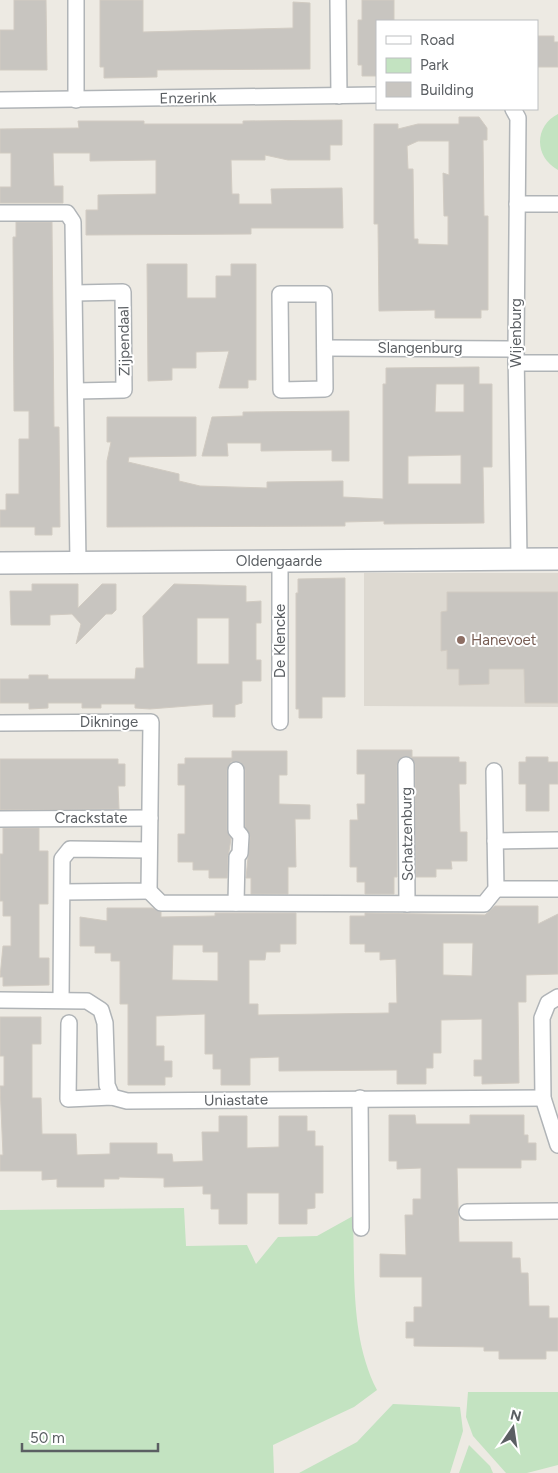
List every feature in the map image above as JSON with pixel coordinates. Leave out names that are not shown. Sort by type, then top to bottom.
[{"type":"street","points":[[76,0],[76,100]]},
{"type":"street","points":[[338,0],[340,96]]},
{"type":"street","name":"Enzerink","points":[[0,100],[376,95]]},
{"type":"street","name":"Wijenburg","points":[[514,110],[518,118],[516,356],[519,559]]},
{"type":"street","points":[[517,204],[558,204]]},
{"type":"street","points":[[0,213],[67,213],[73,222],[78,562]]},
{"type":"street","name":"Zijpendaal","points":[[75,293],[123,292],[124,390],[76,391]]},
{"type":"street","points":[[280,294],[324,294],[325,348],[325,389],[281,390],[280,294]]},
{"type":"street","name":"Slangenburg","points":[[325,348],[516,356],[558,363]]},
{"type":"street","name":"Oldengaarde","points":[[0,562],[558,559]]},
{"type":"street","name":"De Klencke","points":[[280,561],[280,722]]},
{"type":"street","name":"Dikninge","points":[[0,723],[151,722],[150,818]]},
{"type":"street","name":"Schatzenburg","points":[[406,765],[407,904]]},
{"type":"street","points":[[63,892],[149,891],[161,903],[236,903],[237,858],[240,853],[240,836],[236,830],[236,770]]},
{"type":"street","points":[[494,771],[496,889],[558,889]]},
{"type":"street","name":"Crackstate","points":[[0,819],[150,818],[149,891]]},
{"type":"street","points":[[495,841],[558,840]]},
{"type":"street","name":"Crackstate","points":[[61,1000],[62,860],[70,849],[149,850]]},
{"type":"street","name":"Schatzenburg","points":[[236,903],[484,904],[496,889]]},
{"type":"street","points":[[558,997],[548,1003],[542,1018],[543,1098],[558,1145]]},
{"type":"street","points":[[0,1000],[87,1000],[101,1010],[105,1023],[107,1085],[112,1097]]},
{"type":"street","name":"Uniastate","points":[[69,1023],[68,1099],[112,1097],[127,1101],[543,1098]]},
{"type":"street","points":[[360,1098],[361,1228]]},
{"type":"street","points":[[467,1212],[558,1211]]},
{"type":"shaded area","name":"Hanevoet","points":[[364,573],[558,573],[558,707],[364,706]]},
{"type":"green space","points":[[558,114],[558,170],[544,157],[540,142],[544,126]]},
{"type":"green space","points":[[184,1208],[186,1246],[247,1245],[256,1264],[278,1237],[317,1236],[353,1216],[354,1282],[358,1327],[368,1370],[377,1390],[354,1407],[273,1445],[274,1473],[0,1473],[0,1210]]},
{"type":"green space","points":[[468,1392],[558,1392],[558,1465],[527,1473],[506,1473],[473,1436],[466,1417]]},
{"type":"green space","points":[[393,1404],[460,1407],[463,1431],[450,1473],[299,1473],[357,1442]]},
{"type":"green space","points":[[469,1445],[490,1466],[493,1473],[459,1473]]},
{"type":"building","points":[[14,0],[46,0],[47,70],[0,70],[0,30],[14,30]]},
{"type":"building","points":[[100,0],[143,0],[143,32],[293,28],[293,2],[310,3],[310,69],[157,70],[157,77],[104,78],[104,67],[100,67]]},
{"type":"building","points":[[362,0],[394,0],[394,20],[376,20],[376,76],[362,76],[362,65],[358,65],[358,20],[362,20]]},
{"type":"building","points":[[538,36],[554,36],[554,42],[558,42],[558,67],[538,67]]},
{"type":"building","points":[[459,117],[479,117],[487,128],[487,140],[483,140],[484,216],[488,216],[488,310],[481,310],[481,318],[435,318],[435,310],[379,311],[378,224],[374,224],[374,124],[398,124],[398,129],[418,124],[459,124]],"holes":[[[418,141],[449,141],[449,175],[443,173],[444,216],[448,216],[448,245],[418,244],[418,239],[414,239],[413,169],[408,169],[407,146]]]},
{"type":"building","points":[[342,120],[342,145],[330,145],[330,160],[288,160],[265,155],[265,160],[231,160],[232,194],[239,194],[239,204],[272,204],[271,189],[342,188],[343,228],[251,228],[251,234],[86,235],[86,210],[98,210],[98,195],[156,194],[156,160],[90,161],[90,153],[53,153],[54,186],[63,186],[63,203],[0,203],[0,187],[11,187],[11,153],[0,153],[0,129],[79,128],[78,121],[144,121],[144,124],[243,124],[243,121]]},
{"type":"building","points":[[16,222],[52,222],[54,427],[59,427],[60,527],[52,527],[52,535],[35,535],[35,527],[0,527],[0,510],[6,510],[6,494],[19,494],[19,439],[29,439],[29,411],[14,411],[13,237],[16,237]]},
{"type":"building","points":[[147,264],[187,264],[187,298],[216,298],[216,276],[231,276],[231,264],[256,264],[256,380],[248,380],[248,388],[219,388],[229,351],[196,352],[196,368],[172,368],[172,380],[148,381]]},
{"type":"building","points":[[479,367],[479,384],[492,384],[492,467],[483,467],[484,523],[384,524],[384,521],[345,522],[345,526],[107,527],[107,461],[111,442],[107,442],[107,417],[196,417],[196,456],[129,457],[128,462],[179,474],[179,481],[200,486],[267,488],[267,482],[343,481],[343,497],[383,499],[383,384],[386,384],[386,368]],"holes":[[[436,384],[464,384],[464,412],[435,412]],[[461,455],[461,484],[408,484],[408,456]]]},
{"type":"building","points":[[349,411],[349,461],[332,461],[332,450],[261,451],[261,443],[227,443],[228,456],[202,456],[212,417],[243,416],[243,412]]},
{"type":"building","points":[[345,578],[345,697],[322,697],[322,718],[299,718],[299,709],[296,709],[296,593],[298,593],[298,579]]},
{"type":"building","points":[[32,584],[78,584],[78,608],[102,584],[116,584],[116,610],[112,614],[106,614],[76,644],[81,624],[72,614],[50,615],[50,625],[11,625],[10,591],[32,591]]},
{"type":"building","points":[[174,584],[246,586],[246,602],[261,601],[261,623],[256,623],[256,660],[261,660],[261,681],[242,681],[242,703],[235,705],[235,717],[213,717],[213,704],[150,709],[135,708],[135,704],[101,704],[101,708],[82,708],[82,703],[48,703],[48,708],[29,709],[29,703],[0,703],[0,679],[29,679],[29,675],[48,675],[48,679],[135,679],[136,668],[144,668],[143,616]],"holes":[[[197,618],[229,618],[229,664],[197,664]]]},
{"type":"building","points":[[447,592],[558,592],[558,703],[525,703],[524,669],[489,669],[489,684],[459,685],[459,669],[447,669],[447,650],[441,651],[441,612],[447,611]]},
{"type":"building","points":[[357,750],[412,750],[412,757],[459,757],[459,762],[466,762],[466,784],[459,784],[460,832],[467,832],[467,861],[451,861],[452,869],[436,869],[436,877],[416,877],[415,765],[411,757],[402,757],[397,765],[397,877],[394,877],[394,894],[365,894],[365,882],[357,882],[357,867],[350,867],[350,820],[358,820],[357,804],[365,804],[365,774],[357,774]]},
{"type":"building","points":[[232,751],[287,751],[287,775],[279,775],[279,804],[310,805],[310,819],[295,819],[296,867],[288,867],[288,894],[251,894],[251,878],[246,878],[250,837],[245,827],[245,770],[240,762],[231,762],[227,770],[227,830],[231,839],[227,878],[209,878],[209,870],[193,870],[193,862],[178,862],[178,834],[185,834],[185,785],[178,785],[178,764],[185,764],[185,758],[232,758]]},
{"type":"building","points":[[526,757],[548,757],[548,762],[558,762],[558,784],[549,784],[549,811],[526,811],[526,784],[519,784],[519,762],[526,762]]},
{"type":"building","points":[[0,759],[118,759],[118,764],[125,764],[125,786],[118,786],[119,809],[0,810]]},
{"type":"building","points":[[3,828],[39,828],[39,851],[48,851],[48,904],[39,904],[39,958],[49,958],[49,985],[3,986],[3,977],[0,977],[3,946],[11,946],[11,916],[3,916],[3,901],[0,901],[0,854],[3,854]]},
{"type":"building","points":[[495,906],[538,906],[538,924],[558,914],[558,974],[526,975],[526,1002],[518,1002],[519,1083],[482,1084],[482,1076],[474,1076],[474,1060],[482,1060],[482,1019],[441,1020],[441,1053],[433,1053],[433,1068],[426,1068],[426,1084],[397,1084],[397,1070],[279,1071],[279,1057],[250,1058],[250,1085],[221,1085],[221,1069],[213,1069],[213,1054],[205,1054],[205,1014],[156,1016],[156,1046],[164,1046],[164,1061],[172,1061],[172,1077],[165,1077],[165,1085],[128,1085],[128,1004],[120,1004],[120,961],[111,961],[111,953],[95,953],[95,946],[80,946],[80,917],[107,921],[107,908],[152,908],[161,912],[161,917],[215,916],[215,913],[296,913],[296,944],[280,944],[280,952],[266,952],[265,960],[249,960],[249,1004],[258,1004],[258,1015],[389,1013],[389,1003],[397,1003],[396,959],[380,960],[380,952],[365,952],[365,944],[350,944],[350,916],[365,916],[365,913],[485,915]],"holes":[[[443,943],[473,943],[472,976],[443,975]],[[173,945],[203,945],[203,952],[218,952],[218,981],[172,980]]]},
{"type":"building","points":[[0,1017],[41,1017],[41,1044],[32,1044],[32,1098],[41,1098],[42,1134],[76,1134],[77,1155],[110,1154],[110,1143],[157,1143],[157,1154],[172,1154],[173,1162],[203,1161],[202,1132],[219,1132],[219,1116],[247,1116],[247,1148],[279,1147],[279,1116],[307,1116],[307,1131],[315,1131],[315,1146],[323,1146],[323,1193],[315,1193],[315,1208],[307,1209],[307,1224],[279,1224],[279,1193],[247,1193],[247,1224],[219,1224],[219,1209],[211,1209],[211,1194],[203,1194],[203,1186],[164,1187],[164,1178],[119,1177],[119,1179],[104,1179],[104,1187],[57,1187],[57,1179],[42,1180],[42,1171],[0,1171],[0,1155],[3,1155],[0,1086],[4,1086],[4,1056],[0,1056]]},
{"type":"building","points":[[389,1115],[415,1115],[416,1124],[470,1124],[470,1115],[524,1115],[524,1135],[528,1135],[528,1143],[536,1143],[536,1160],[521,1160],[521,1168],[457,1168],[459,1242],[512,1242],[512,1258],[520,1258],[521,1273],[528,1273],[529,1306],[549,1306],[549,1318],[558,1318],[558,1351],[546,1351],[546,1359],[499,1359],[499,1351],[484,1351],[484,1347],[414,1346],[414,1338],[406,1338],[406,1322],[414,1322],[414,1307],[422,1307],[422,1277],[380,1277],[380,1254],[406,1255],[405,1215],[413,1215],[413,1199],[421,1199],[421,1168],[397,1169],[397,1161],[389,1161]]},
{"type":"place","name":"Hanevoet","points":[[461,640]]}]
